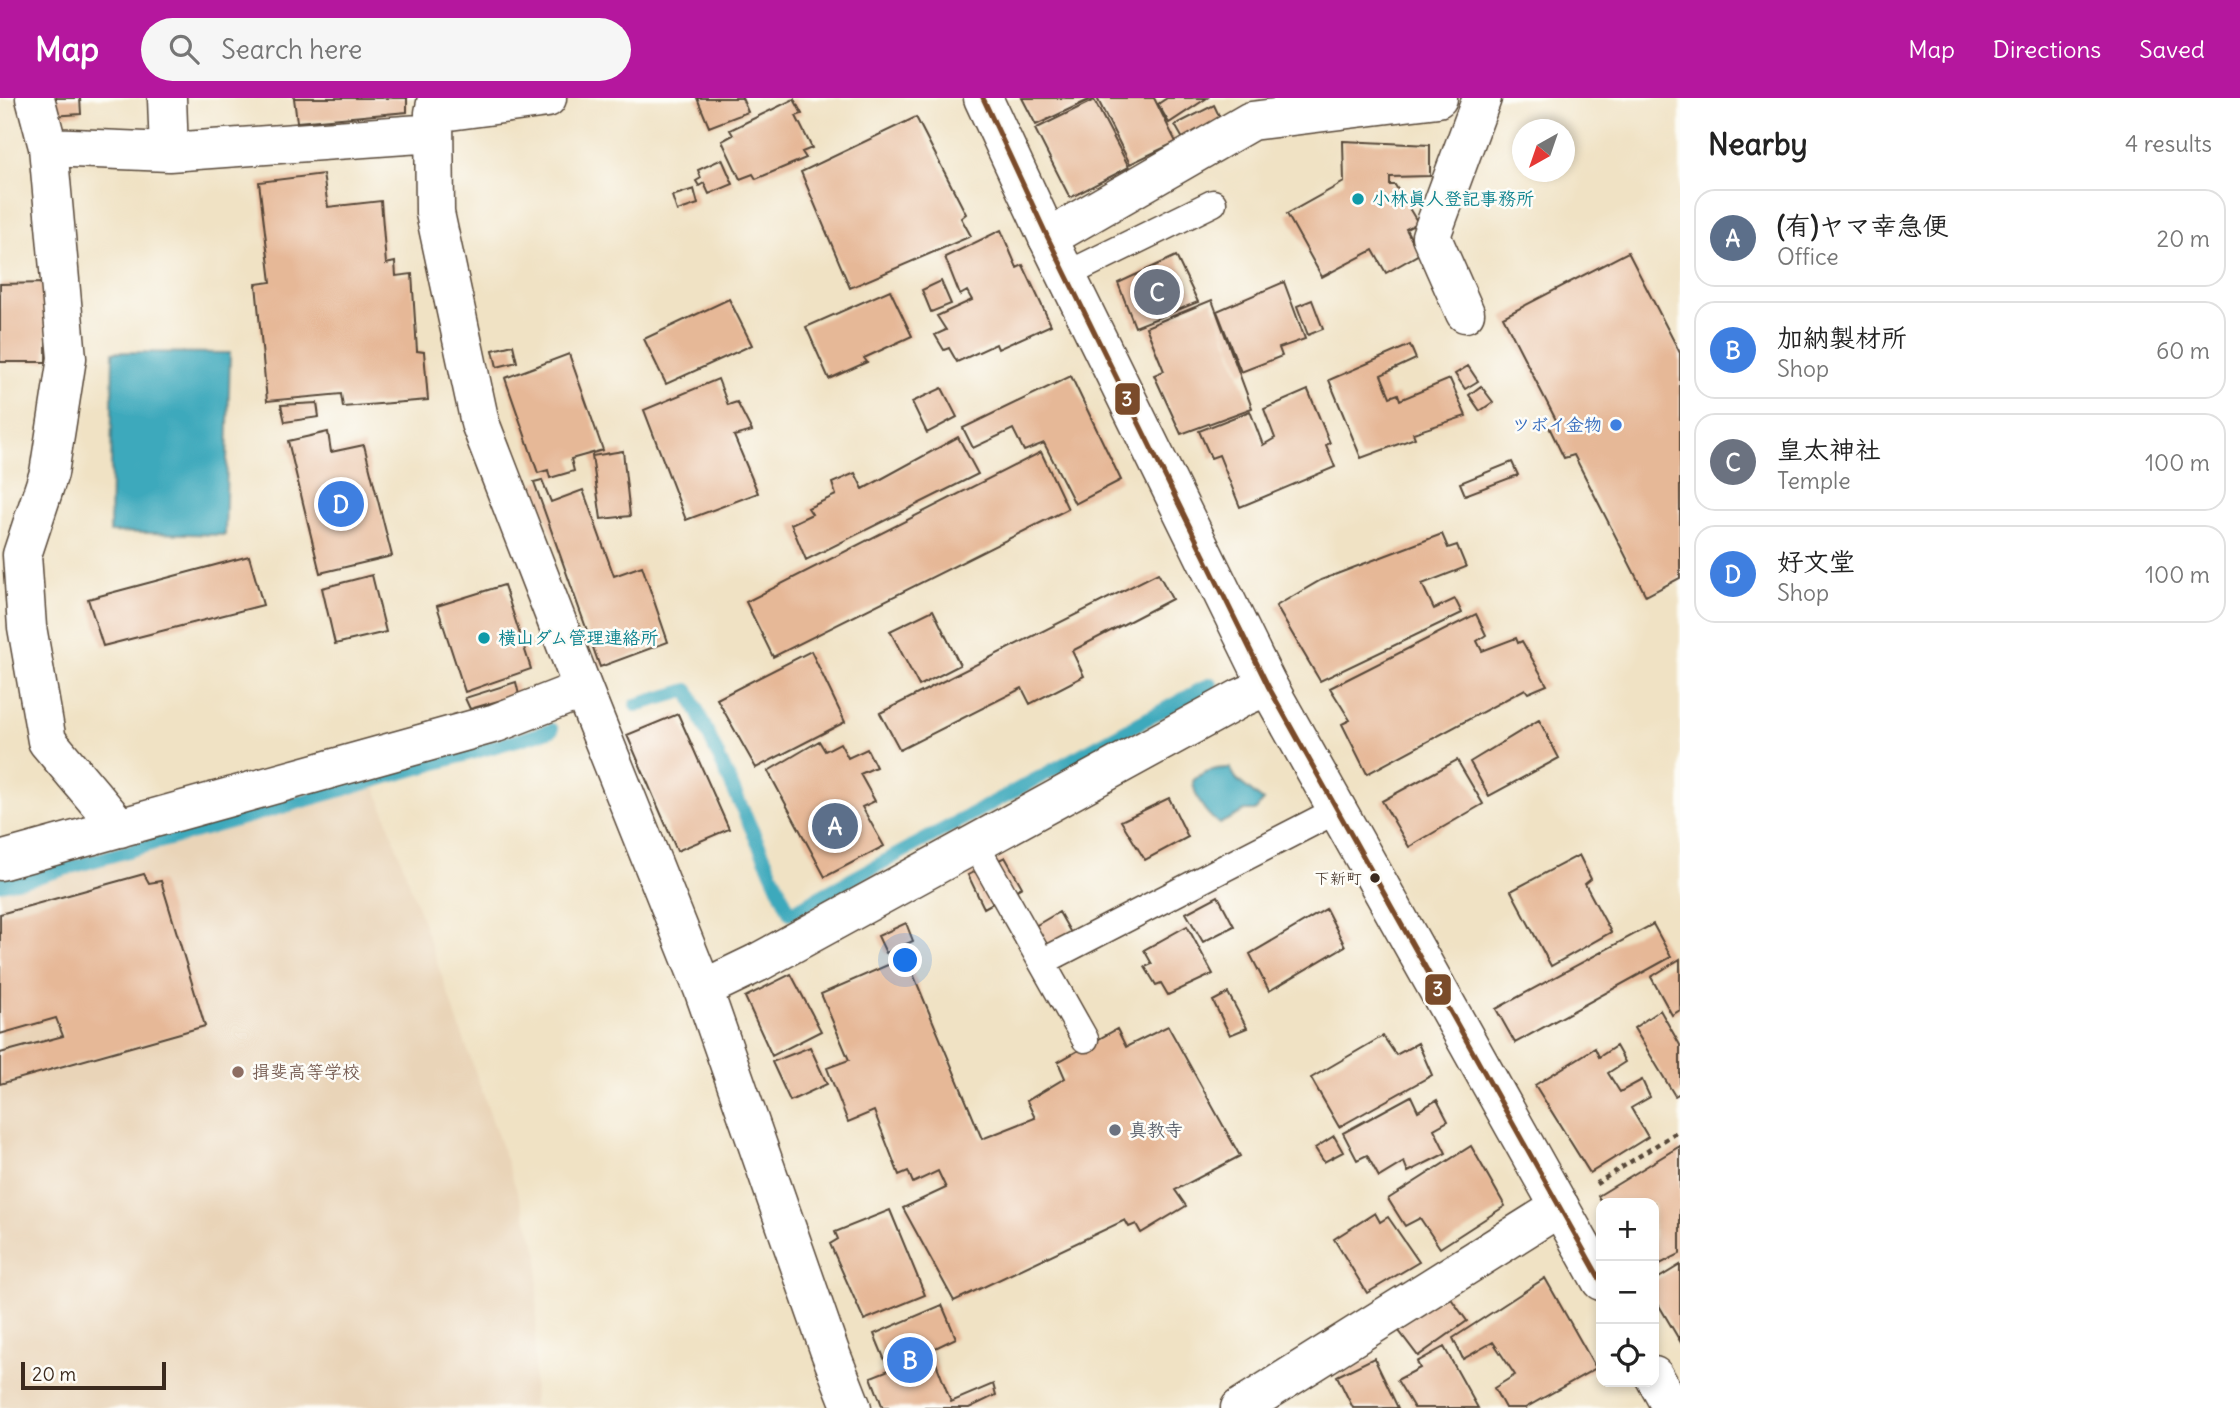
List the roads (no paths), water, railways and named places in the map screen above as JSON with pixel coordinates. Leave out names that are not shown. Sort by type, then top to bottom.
[{"type":"main road","points":[[35,98],[48,147],[67,358],[49,473],[22,555],[27,627],[47,741],[120,828]]},
{"type":"main road","points":[[167,98],[169,152]]},
{"type":"main road","points":[[48,147],[169,152],[547,98]]},
{"type":"main road","points":[[983,98],[1048,238],[1268,686],[1596,1272]]},
{"type":"main road","points":[[1048,238],[1251,121],[1400,100],[1438,98]]},
{"type":"main road","points":[[1465,313],[1431,236],[1482,98]]},
{"type":"main road","points":[[435,115],[435,212],[480,423],[703,989],[852,1408]]},
{"type":"main road","points":[[703,989],[757,963],[1241,698],[1268,686]]},
{"type":"main road","points":[[0,861],[496,723],[583,689]]},
{"type":"main road","points":[[1240,1408],[1560,1207]]},
{"type":"main road","points":[[1659,1385],[1672,1408]]},
{"type":"lane","points":[[1066,275],[1213,204]]},
{"type":"lane","points":[[1042,962],[1337,810]]},
{"type":"lane","points":[[975,844],[1085,1040]]},
{"type":"water","points":[[113,352],[230,353],[225,535],[110,532]]},
{"type":"water","points":[[1230,768],[1237,780],[1263,801],[1255,811],[1245,811],[1219,824],[1202,806],[1193,781],[1210,771]]},
{"type":"waterway","points":[[636,705],[688,690],[790,913],[1211,684]]},
{"type":"waterway","points":[[0,884],[33,878],[552,730]]},
{"type":"place","name":"小林眞人登記事務所","points":[[1358,199]]},
{"type":"place","name":"皇太神社","points":[[1157,292]]},
{"type":"place","name":"ツボイ金物","points":[[1616,425]]},
{"type":"place","name":"好文堂","points":[[341,504]]},
{"type":"place","name":"横山ダム管理連絡所","points":[[484,638]]},
{"type":"place","name":"(有)ヤマ幸急便","points":[[835,826]]},
{"type":"place","name":"下新町","points":[[1375,878]]},
{"type":"place","name":"揖斐高等学校","points":[[238,1072]]},
{"type":"place","name":"真教寺","points":[[1115,1130]]},
{"type":"place","name":"加納製材所","points":[[910,1360]]}]
